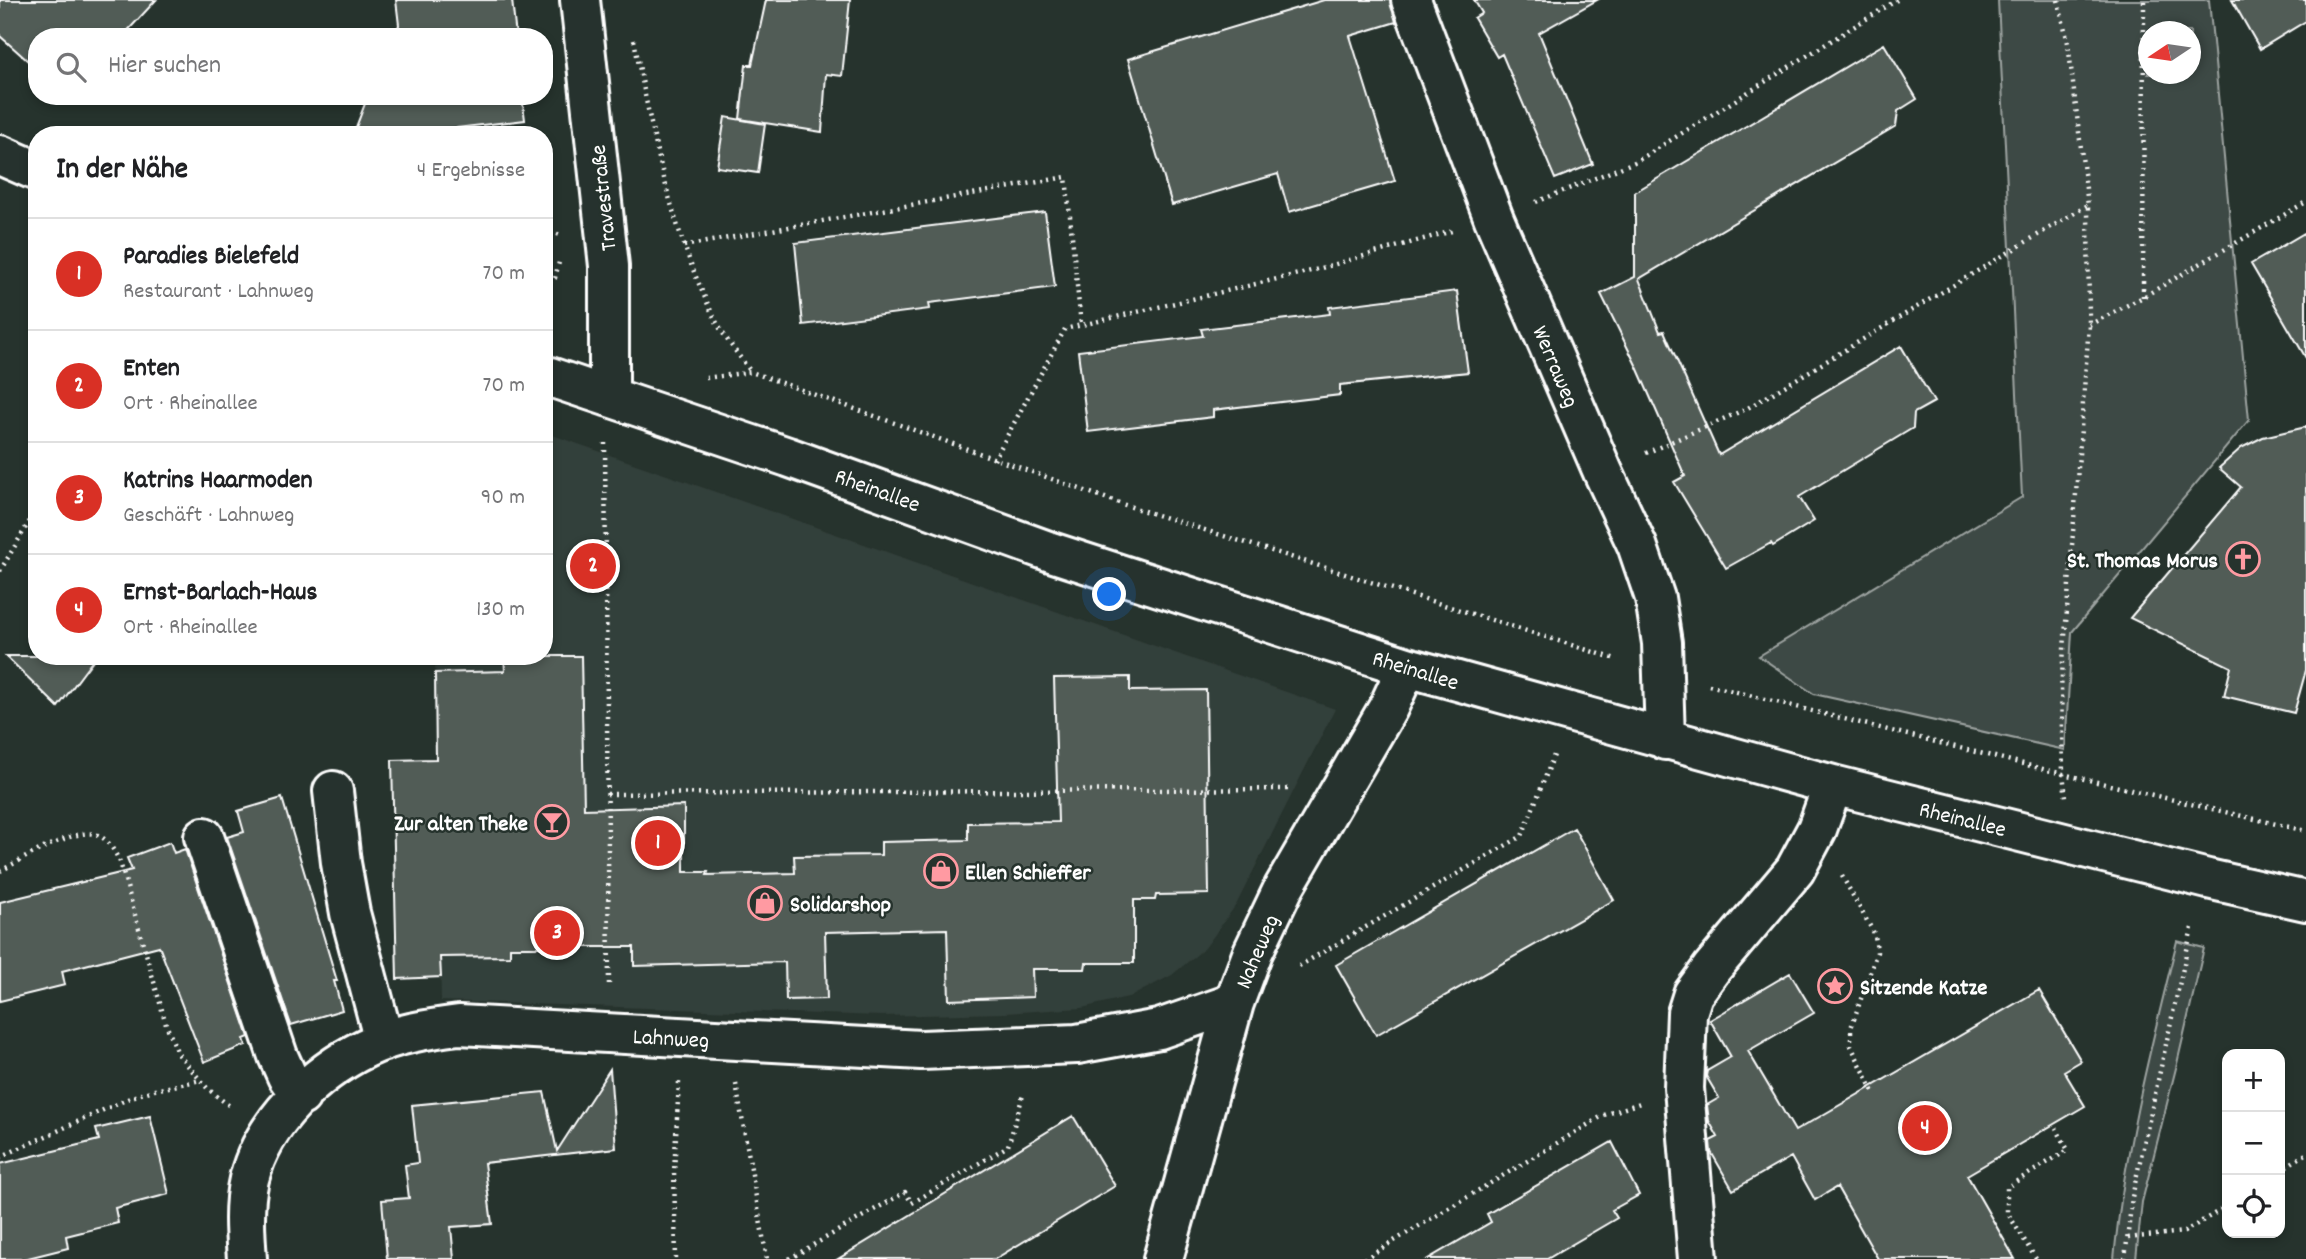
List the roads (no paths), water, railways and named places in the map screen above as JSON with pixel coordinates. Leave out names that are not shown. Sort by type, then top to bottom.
[{"type":"street","name":"Travestraße","points":[[580,0],[610,266],[609,397]]},
{"type":"street","name":"Werraweg","points":[[1411,0],[1494,219],[1637,545],[1655,598],[1662,643],[1665,740]]},
{"type":"street","name":"Rheinallee","points":[[553,378],[788,457],[1051,552],[1407,667],[1833,785],[2306,901]]},
{"type":"street","name":"Naheweg","points":[[1163,1259],[1234,1003],[1253,952],[1284,887],[1388,708],[1407,667]]},
{"type":"street","points":[[1698,1259],[1684,1088],[1687,1013],[1693,994],[1712,968],[1795,870],[1816,829],[1833,785]]},
{"type":"street","points":[[333,791],[350,913],[384,1041]]},
{"type":"street","points":[[204,837],[278,1056],[287,1076],[301,1096]]},
{"type":"street","name":"Lahnweg","points":[[247,1259],[244,1222],[249,1179],[266,1136],[310,1086],[344,1060],[384,1041],[426,1029],[459,1025],[921,1050],[1077,1044],[1159,1029],[1234,1003]]},
{"type":"place","name":"St. Thomas Morus","points":[[2243,559]]},
{"type":"place","name":"Enten","points":[[593,566]]},
{"type":"place","name":"Zur alten Theke","points":[[552,822]]},
{"type":"place","name":"Paradies Bielefeld","points":[[658,843]]},
{"type":"place","name":"Ellen Schieffer","points":[[941,871]]},
{"type":"place","name":"Solidarshop","points":[[765,903]]},
{"type":"place","name":"Katrins Haarmoden","points":[[557,933]]},
{"type":"place","name":"Sitzende Katze","points":[[1835,986]]},
{"type":"place","name":"Ernst-Barlach-Haus","points":[[1925,1128]]}]
